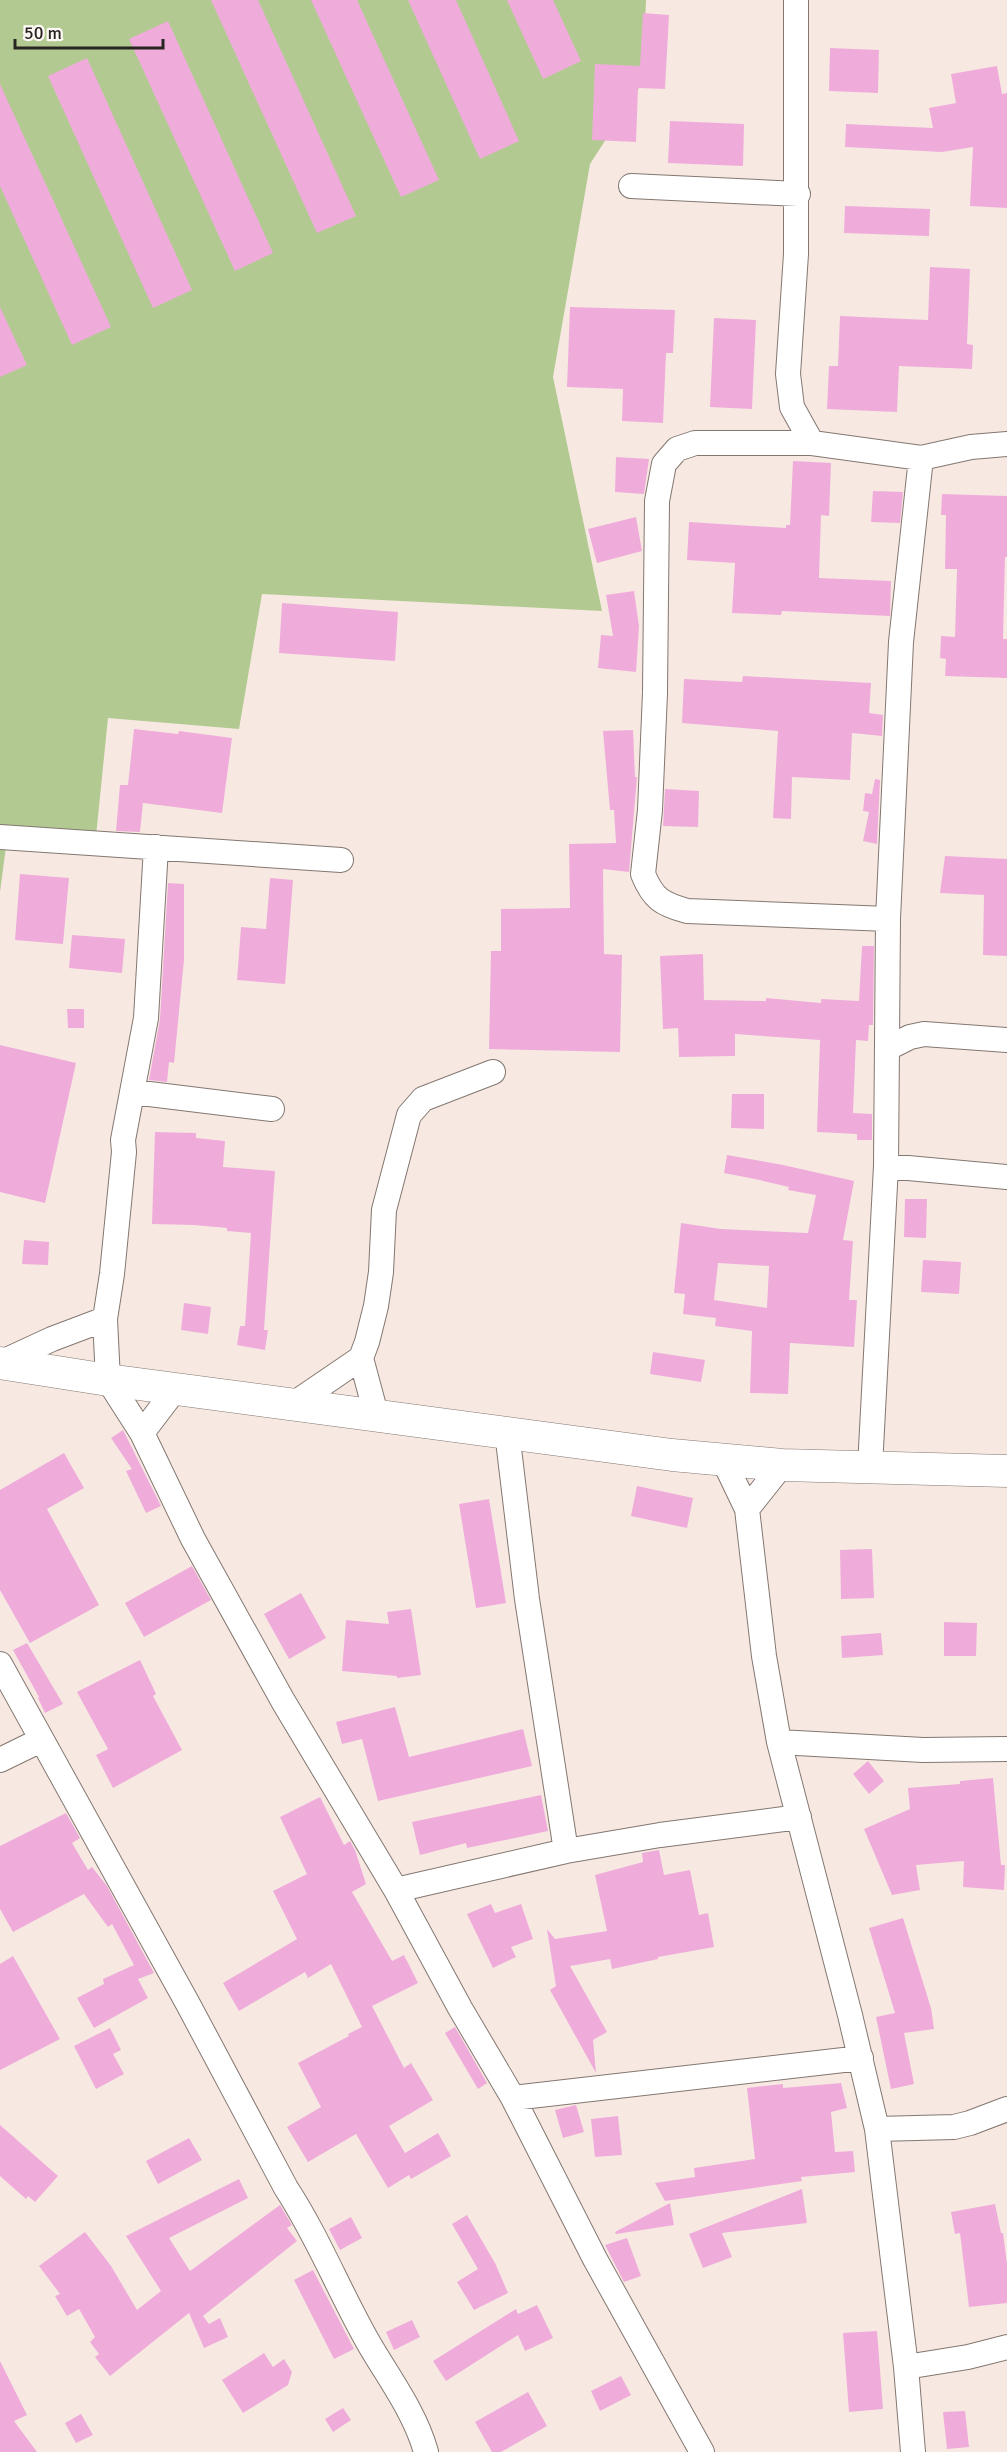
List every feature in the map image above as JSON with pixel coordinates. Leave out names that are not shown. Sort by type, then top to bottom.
[{"type":"main road","points":[[0,1363],[108,1380],[177,1387],[672,1455],[782,1465],[1007,1471]]},
{"type":"street","points":[[796,0],[798,195],[789,390],[792,407],[812,443]]},
{"type":"street","points":[[631,186],[798,195]]},
{"type":"street","points":[[888,919],[687,911],[664,904],[652,892],[643,874],[650,810],[655,693],[657,501],[664,464],[677,449],[695,443],[812,443],[921,458],[971,447],[1007,444]]},
{"type":"street","points":[[870,1467],[886,1166],[888,919],[901,642],[921,458]]},
{"type":"street","points":[[0,837],[341,860]]},
{"type":"street","points":[[156,847],[146,1018],[123,1140],[117,1234],[105,1319],[108,1380],[142,1433],[194,1539],[246,1634],[338,1797],[396,1890],[460,2008],[513,2098],[595,2259],[702,2452]]},
{"type":"street","points":[[888,1048],[910,1037],[924,1034],[1007,1040]]},
{"type":"street","points":[[375,1414],[361,1358],[376,1306],[381,1272],[384,1210],[409,1115],[423,1099],[493,1072]]},
{"type":"street","points":[[132,1092],[272,1109]]},
{"type":"street","points":[[886,1166],[1007,1177]]},
{"type":"street","points":[[0,1363],[52,1339],[105,1319]]},
{"type":"street","points":[[295,1403],[361,1358]]},
{"type":"street","points":[[142,1433],[177,1387]]},
{"type":"street","points":[[507,1432],[527,1599],[566,1851]]},
{"type":"street","points":[[723,1459],[747,1509],[764,1656],[779,1742],[861,2058],[877,2129],[906,2367],[913,2452]]},
{"type":"street","points":[[747,1509],[782,1465]]},
{"type":"street","points":[[0,1664],[188,2004],[286,2188],[303,2213],[367,2340],[406,2407],[426,2452]]},
{"type":"street","points":[[0,1760],[41,1740]]},
{"type":"street","points":[[779,1742],[923,1750],[1007,1749]]},
{"type":"street","points":[[396,1890],[566,1851],[660,1835],[799,1817]]},
{"type":"street","points":[[513,2098],[861,2058]]},
{"type":"street","points":[[877,2129],[954,2127],[1007,2109]]},
{"type":"street","points":[[906,2367],[1007,2347]]},
{"type":"green space","points":[[0,0],[646,0],[643,82],[590,164],[553,377],[602,611],[262,594],[239,729],[108,718],[96,836],[7,839],[0,892]]},
{"type":"building","points":[[211,0],[258,0],[356,216],[317,233]]},
{"type":"building","points":[[311,0],[357,0],[439,180],[401,197]]},
{"type":"building","points":[[408,0],[456,0],[519,141],[480,159]]},
{"type":"building","points":[[507,0],[553,0],[581,61],[543,79]]},
{"type":"building","points":[[643,13],[669,15],[665,89],[638,88],[636,142],[592,140],[595,64],[640,66]]},
{"type":"building","points":[[168,21],[273,253],[235,271],[129,39]]},
{"type":"building","points":[[830,48],[879,50],[878,93],[829,91]]},
{"type":"building","points":[[87,58],[192,290],[153,308],[48,76]]},
{"type":"building","points":[[997,66],[1002,94],[1007,93],[1007,208],[970,206],[973,147],[942,152],[845,147],[846,124],[933,128],[929,108],[956,103],[951,74]]},
{"type":"building","points":[[0,84],[111,327],[72,345],[0,186]]},
{"type":"building","points":[[670,121],[744,124],[743,166],[668,163]]},
{"type":"building","points":[[845,206],[930,209],[929,236],[844,233]]},
{"type":"building","points":[[930,267],[970,269],[967,344],[973,345],[972,369],[899,366],[897,412],[827,409],[829,366],[838,366],[840,316],[928,320]]},
{"type":"building","points":[[0,307],[27,365],[0,377]]},
{"type":"building","points":[[570,307],[675,310],[673,353],[666,353],[663,423],[622,421],[623,389],[567,387]]},
{"type":"building","points":[[714,318],[756,320],[752,409],[710,407]]},
{"type":"building","points":[[616,457],[649,459],[644,494],[615,492]]},
{"type":"building","points":[[793,461],[831,463],[829,516],[821,515],[819,578],[891,581],[890,616],[782,611],[781,615],[732,613],[735,563],[687,560],[689,522],[786,528],[786,525],[790,525]]},
{"type":"building","points":[[873,491],[903,492],[900,523],[871,522]]},
{"type":"building","points":[[942,494],[1007,496],[1003,639],[1007,639],[1007,678],[945,676],[946,659],[940,658],[941,636],[955,637],[957,569],[945,569],[946,515],[941,515]]},
{"type":"building","points":[[636,517],[642,551],[597,563],[588,529]]},
{"type":"building","points":[[634,591],[639,626],[636,672],[598,668],[601,635],[613,636],[606,595]]},
{"type":"building","points":[[282,603],[398,612],[395,661],[279,653]]},
{"type":"building","points":[[743,676],[871,683],[869,713],[883,715],[882,736],[852,733],[850,780],[792,777],[791,819],[773,818],[778,731],[682,723],[684,679],[742,682]]},
{"type":"building","points":[[134,729],[178,734],[179,731],[232,738],[222,813],[143,803],[140,832],[116,831],[120,785],[128,785]]},
{"type":"building","points":[[633,730],[635,777],[637,777],[629,872],[603,869],[604,954],[622,955],[620,1052],[489,1049],[491,951],[501,951],[501,909],[570,908],[569,844],[616,843],[614,810],[610,810],[603,731]]},
{"type":"building","points":[[875,779],[880,780],[877,844],[863,841],[869,812],[863,811],[865,793],[872,794]]},
{"type":"building","points":[[665,789],[699,791],[698,827],[663,826]]},
{"type":"building","points":[[945,856],[1007,859],[1007,956],[983,955],[984,895],[940,893]]},
{"type":"building","points":[[20,874],[69,878],[63,944],[15,940]]},
{"type":"building","points":[[270,878],[293,880],[285,984],[237,980],[241,927],[266,929]]},
{"type":"building","points":[[168,883],[184,884],[184,960],[174,1063],[169,1062],[167,1082],[149,1080],[160,1019]]},
{"type":"building","points":[[72,935],[125,939],[122,973],[69,968]]},
{"type":"building","points":[[862,946],[874,946],[873,1025],[869,1025],[868,1041],[856,1040],[853,1113],[872,1114],[872,1140],[857,1140],[857,1134],[817,1132],[820,1040],[735,1034],[735,1056],[679,1057],[678,1028],[663,1029],[660,956],[703,954],[704,1000],[766,1001],[766,998],[821,1003],[821,999],[859,1001]]},
{"type":"building","points":[[67,1009],[84,1009],[84,1028],[68,1028]]},
{"type":"building","points":[[0,1045],[76,1063],[45,1203],[0,1192]]},
{"type":"building","points":[[732,1094],[764,1094],[764,1129],[731,1128]]},
{"type":"building","points":[[155,1132],[196,1133],[196,1138],[225,1141],[223,1167],[275,1171],[264,1330],[268,1330],[265,1350],[237,1345],[240,1326],[245,1326],[251,1233],[194,1225],[152,1224]]},
{"type":"building","points":[[727,1155],[854,1181],[843,1240],[853,1241],[849,1300],[857,1300],[854,1347],[790,1343],[788,1394],[750,1393],[752,1331],[715,1326],[716,1318],[683,1314],[685,1294],[674,1293],[681,1223],[721,1229],[808,1233],[816,1195],[724,1173]],"holes":[[[718,1263],[769,1266],[767,1308],[714,1300]]]},
{"type":"building","points":[[905,1199],[927,1199],[926,1238],[904,1237]]},
{"type":"building","points":[[24,1240],[49,1242],[48,1265],[22,1264]]},
{"type":"building","points":[[923,1260],[961,1262],[959,1294],[921,1292]]},
{"type":"building","points":[[184,1303],[211,1307],[208,1334],[181,1330]]},
{"type":"building","points":[[653,1352],[705,1360],[701,1382],[650,1374]]},
{"type":"building","points":[[123,1430],[161,1506],[146,1513],[126,1471],[132,1469],[111,1438]]},
{"type":"building","points":[[64,1453],[84,1488],[47,1509],[99,1605],[30,1643],[0,1590],[0,1490]]},
{"type":"building","points":[[637,1486],[693,1498],[687,1528],[631,1516]]},
{"type":"building","points":[[489,1499],[506,1603],[476,1608],[459,1504]]},
{"type":"building","points":[[872,1549],[874,1598],[841,1599],[840,1550]]},
{"type":"building","points":[[192,1566],[211,1600],[144,1637],[125,1603]]},
{"type":"building","points":[[301,1593],[326,1638],[289,1659],[264,1614]]},
{"type":"building","points":[[411,1609],[421,1675],[397,1678],[397,1676],[342,1671],[346,1620],[389,1624],[387,1612]]},
{"type":"building","points":[[944,1622],[977,1623],[976,1656],[944,1656]]},
{"type":"building","points":[[881,1633],[883,1655],[842,1658],[841,1636]]},
{"type":"building","points":[[27,1643],[63,1704],[45,1713],[39,1697],[13,1650]]},
{"type":"building","points":[[140,1660],[156,1694],[153,1696],[182,1750],[113,1788],[96,1755],[108,1749],[77,1692]]},
{"type":"building","points":[[395,1707],[409,1757],[523,1729],[532,1766],[378,1801],[362,1739],[342,1744],[336,1722]]},
{"type":"building","points":[[868,1761],[884,1781],[869,1794],[853,1774]]},
{"type":"building","points":[[993,1778],[1001,1865],[1005,1865],[1004,1890],[963,1887],[964,1861],[916,1865],[920,1890],[892,1895],[864,1829],[910,1809],[908,1788],[960,1784],[960,1781]]},
{"type":"building","points":[[541,1795],[548,1831],[467,1848],[466,1843],[420,1855],[412,1822]]},
{"type":"building","points":[[320,1797],[344,1845],[350,1841],[355,1850],[366,1884],[352,1892],[392,1961],[404,1955],[418,1983],[372,2006],[404,2068],[411,2063],[433,2100],[389,2126],[405,2153],[438,2133],[451,2156],[411,2179],[409,2175],[388,2188],[356,2134],[308,2162],[287,2127],[321,2107],[298,2063],[362,2027],[331,1964],[308,1978],[305,1972],[239,2011],[223,1983],[297,1939],[273,1891],[307,1874],[280,1817]]},
{"type":"building","points":[[66,1813],[80,1838],[72,1843],[88,1870],[92,1867],[107,1886],[154,1973],[138,1979],[148,1998],[94,2028],[77,1998],[104,1984],[103,1979],[134,1965],[112,1924],[108,1927],[84,1894],[13,1932],[0,1909],[0,1846]]},
{"type":"building","points":[[659,1850],[664,1875],[690,1870],[699,1915],[708,1913],[714,1947],[658,1957],[658,1959],[612,1969],[610,1959],[570,1966],[607,2032],[593,2040],[596,2073],[550,1990],[556,1986],[547,1929],[555,1939],[607,1931],[595,1875],[643,1862],[642,1853]]},
{"type":"building","points":[[491,1904],[495,1913],[521,1904],[533,1939],[511,1947],[516,1957],[493,1968],[467,1914]]},
{"type":"building","points":[[903,1918],[931,2008],[934,2029],[904,2033],[914,2084],[891,2089],[876,2017],[895,2013],[869,1928]]},
{"type":"building","points":[[13,1956],[60,2039],[0,2070],[0,1964]]},
{"type":"building","points":[[455,2027],[487,2083],[478,2089],[445,2033]]},
{"type":"building","points":[[110,2028],[121,2050],[113,2054],[124,2074],[96,2089],[74,2046]]},
{"type":"building","points":[[841,2083],[847,2108],[831,2112],[835,2152],[853,2151],[855,2172],[801,2177],[802,2181],[665,2201],[655,2183],[695,2177],[694,2168],[755,2159],[747,2088],[783,2084],[783,2088]]},
{"type":"building","points":[[576,2105],[584,2132],[563,2138],[555,2110]]},
{"type":"building","points":[[618,2116],[622,2155],[595,2157],[591,2119]]},
{"type":"building","points":[[0,2125],[58,2176],[35,2202],[28,2196],[26,2199],[0,2176]]},
{"type":"building","points":[[189,2138],[202,2160],[158,2184],[146,2161]]},
{"type":"building","points":[[239,2179],[248,2198],[169,2238],[190,2271],[280,2205],[292,2225],[287,2228],[297,2241],[203,2316],[209,2324],[220,2318],[228,2337],[204,2348],[189,2313],[110,2376],[95,2357],[99,2354],[90,2342],[95,2337],[79,2309],[67,2316],[55,2296],[60,2294],[39,2266],[85,2232],[111,2266],[137,2310],[161,2291],[126,2236]]},
{"type":"building","points":[[802,2189],[807,2223],[722,2233],[732,2257],[703,2268],[689,2234]]},
{"type":"building","points":[[670,2203],[674,2225],[616,2234],[615,2232]]},
{"type":"building","points":[[995,2204],[1001,2233],[1003,2233],[1007,2264],[1007,2303],[969,2307],[960,2233],[955,2234],[951,2212]]},
{"type":"building","points":[[467,2215],[495,2263],[508,2293],[474,2310],[457,2282],[478,2269],[452,2224]]},
{"type":"building","points":[[351,2217],[362,2238],[340,2250],[329,2229]]},
{"type":"building","points":[[627,2238],[641,2276],[624,2282],[605,2245]]},
{"type":"building","points":[[313,2270],[354,2349],[334,2359],[294,2280]]},
{"type":"building","points":[[537,2305],[553,2338],[525,2351],[518,2335],[446,2381],[433,2361],[516,2309],[518,2314]]},
{"type":"building","points":[[412,2320],[420,2337],[394,2350],[386,2332]]},
{"type":"building","points":[[877,2331],[883,2409],[849,2412],[843,2333]]},
{"type":"building","points":[[264,2353],[273,2367],[284,2359],[292,2372],[288,2385],[243,2413],[222,2380]]},
{"type":"building","points":[[0,2361],[27,2415],[14,2421],[37,2452],[0,2452]]},
{"type":"building","points":[[621,2376],[631,2395],[600,2411],[591,2391]]},
{"type":"building","points":[[528,2392],[547,2426],[501,2452],[492,2452],[475,2422]]},
{"type":"building","points":[[343,2408],[351,2420],[333,2432],[325,2419]]},
{"type":"building","points":[[965,2411],[969,2447],[947,2449],[943,2412]]},
{"type":"building","points":[[81,2414],[93,2435],[76,2443],[65,2423]]}]
